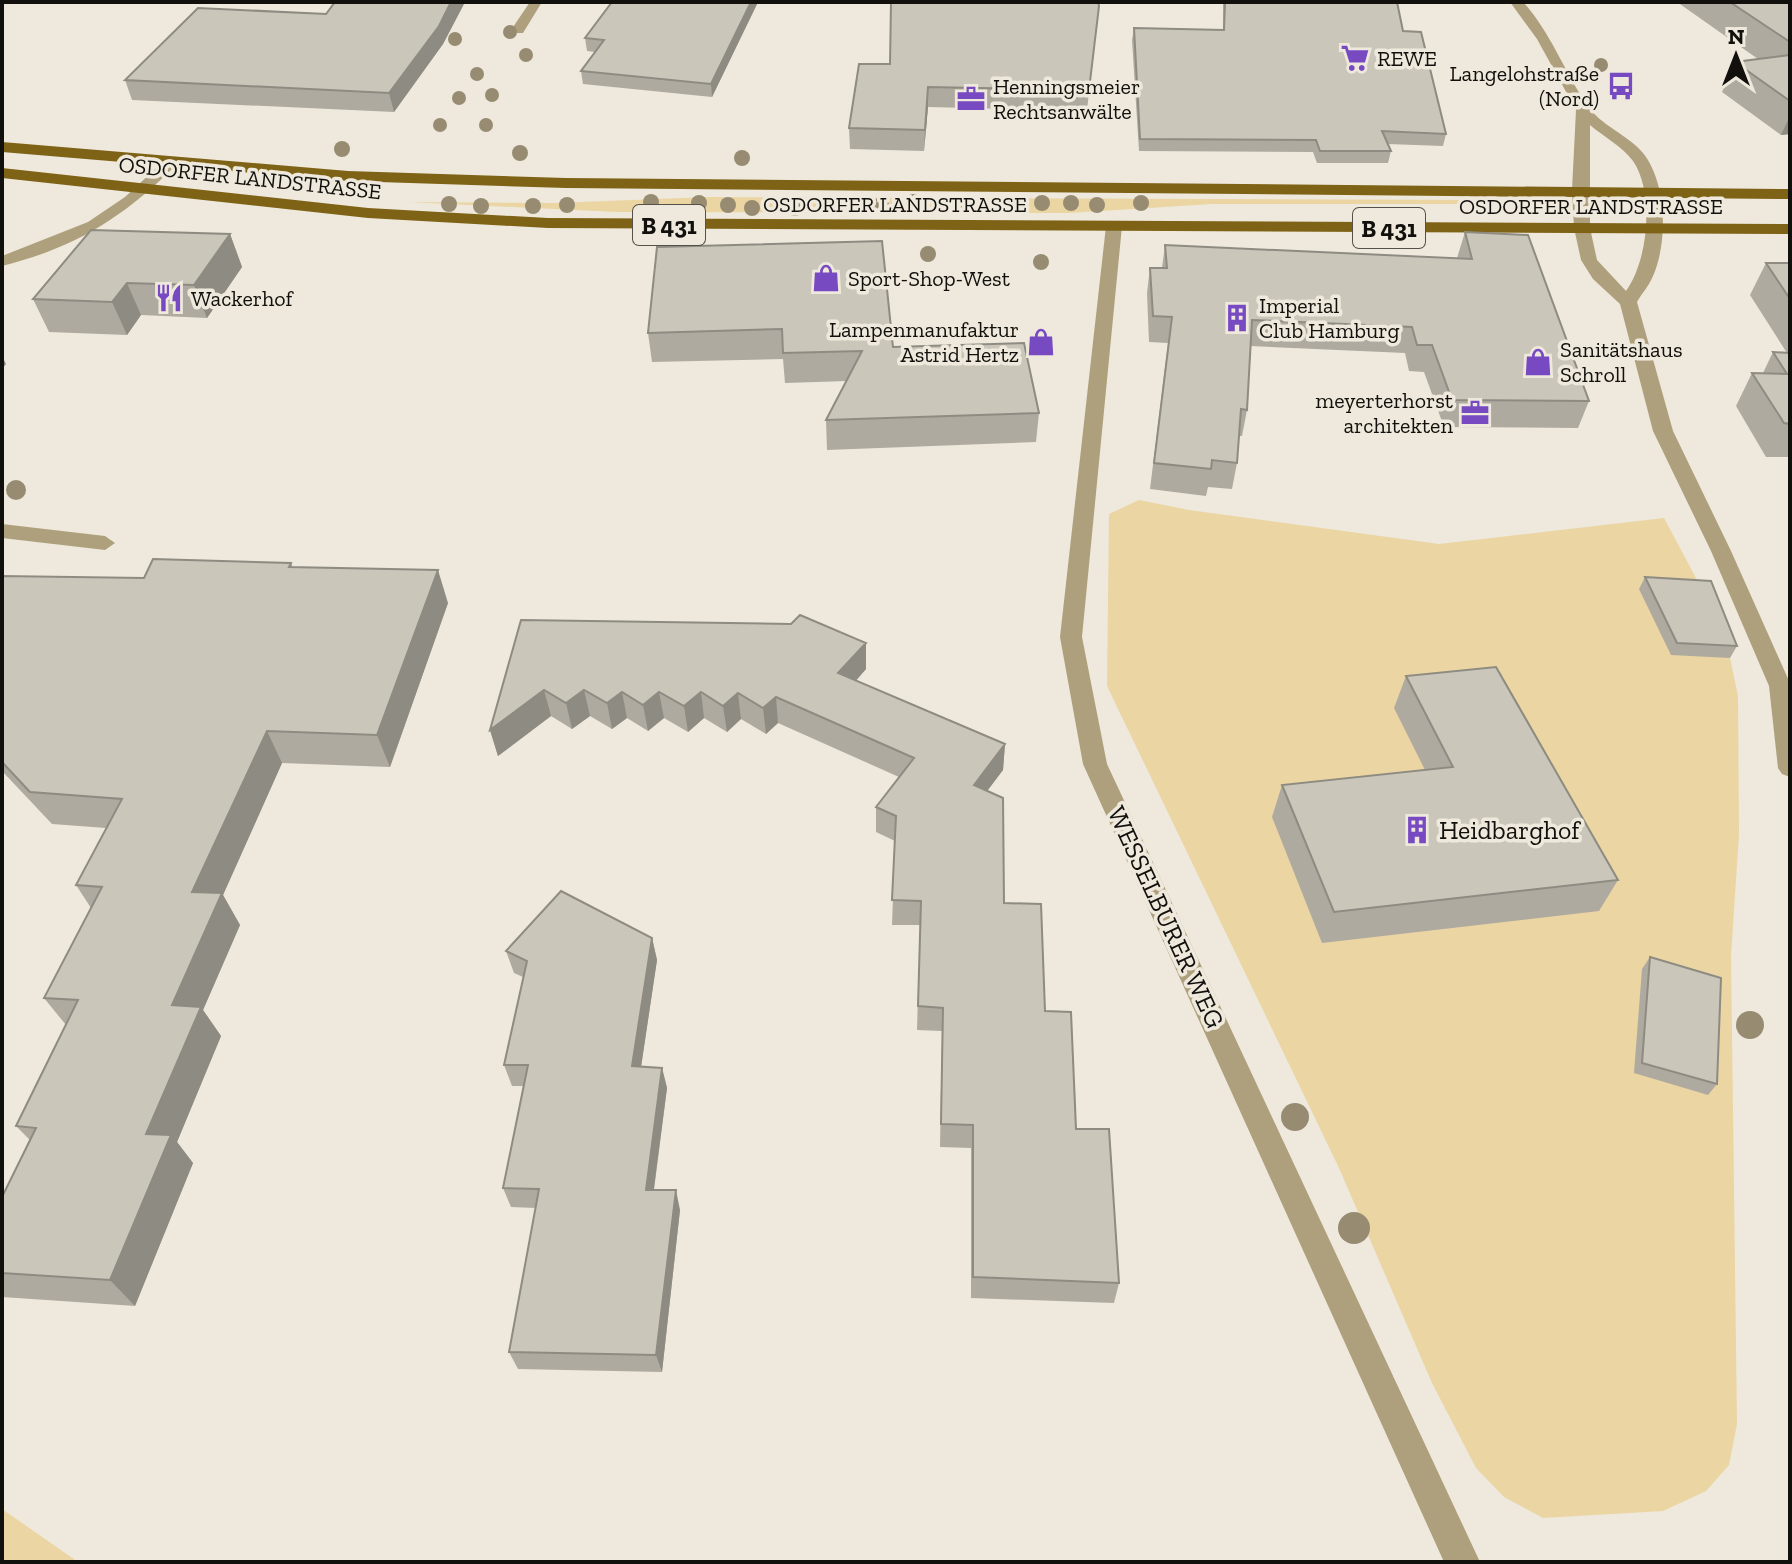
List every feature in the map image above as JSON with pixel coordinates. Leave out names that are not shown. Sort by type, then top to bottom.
[{"type":"main road","name":"OSDORFER LANDSTRASSE","points":[[2,147],[348,176],[786,187],[1580,190],[1790,194]]},
{"type":"main road","name":"OSDORFER LANDSTRASSE","points":[[2,173],[368,213],[548,223],[1790,229]]},
{"type":"main road","points":[[143,190],[348,176]]},
{"type":"street","points":[[518,30],[536,2]]},
{"type":"street","points":[[1516,2],[1540,34],[1583,111],[1637,157],[1651,191],[1653,228],[1645,276],[1628,302]]},
{"type":"street","points":[[1583,111],[1580,190],[1582,228],[1589,260],[1599,275],[1628,302],[1663,431],[1721,551],[1780,686],[1790,768]]},
{"type":"street","points":[[2,261],[65,242],[93,228],[143,190],[170,163]]},
{"type":"street","name":"WESSELBURER WEG","points":[[1114,226],[1071,637],[1095,764],[1462,1562]]},
{"type":"street","points":[[2,531],[105,543]]},
{"type":"shaded area","points":[[708,197],[1468,200],[1470,204],[1212,204],[1069,213],[617,212],[408,202],[556,203]]},
{"type":"shaded area","points":[[1139,500],[1189,510],[1439,544],[1664,518],[1704,593],[1730,658],[1738,696],[1739,834],[1731,956],[1737,1424],[1729,1465],[1706,1491],[1663,1511],[1543,1518],[1504,1497],[1476,1468],[1432,1383],[1339,1168],[1107,686],[1109,514]]},
{"type":"shaded area","points":[[2,1509],[78,1562],[2,1562]]},
{"type":"building","points":[[335,2],[451,2],[439,26],[389,93],[125,80],[198,8],[326,14]]},
{"type":"building","points":[[612,2],[751,2],[711,84],[581,71],[604,40],[585,38]]},
{"type":"building","points":[[891,2],[1098,2],[1089,90],[928,87],[925,130],[849,128],[859,64],[890,64]]},
{"type":"building","points":[[1225,2],[1397,2],[1403,31],[1421,32],[1446,134],[1382,131],[1391,151],[1320,151],[1316,140],[1140,139],[1134,28],[1224,30]]},
{"type":"building","points":[[1730,2],[1790,2],[1790,42]]},
{"type":"building","points":[[1790,55],[1790,101],[1735,62]]},
{"type":"building","points":[[91,230],[230,234],[194,285],[127,283],[112,302],[33,299]]},
{"type":"building","points":[[1465,232],[1528,235],[1589,401],[1452,400],[1432,345],[1417,345],[1412,327],[1252,320],[1247,410],[1241,409],[1237,463],[1212,460],[1211,469],[1154,463],[1172,317],[1153,316],[1150,268],[1167,268],[1165,245],[1472,259]]},
{"type":"building","points":[[882,241],[893,347],[1024,343],[1039,413],[826,420],[862,351],[783,353],[782,329],[648,333],[657,247]]},
{"type":"building","points":[[1766,263],[1790,263],[1790,299]]},
{"type":"building","points":[[1773,352],[1790,353],[1790,424],[1784,423],[1752,373],[1787,374]]},
{"type":"building","points":[[153,559],[291,563],[289,567],[438,570],[377,735],[267,731],[192,892],[222,893],[172,1005],[201,1007],[146,1134],[171,1135],[110,1280],[2,1273],[2,1197],[36,1128],[16,1126],[78,1000],[44,998],[102,887],[76,885],[122,799],[30,792],[2,762],[2,576],[144,578]]},
{"type":"building","points":[[1645,577],[1711,581],[1737,646],[1677,643]]},
{"type":"building","points":[[800,615],[866,643],[838,673],[1005,744],[974,785],[1003,798],[1004,903],[1041,904],[1045,1011],[1071,1012],[1076,1129],[1109,1129],[1119,1283],[973,1277],[973,1125],[941,1124],[943,1008],[918,1006],[921,901],[892,900],[896,816],[876,807],[914,758],[776,697],[763,708],[738,693],[723,706],[701,692],[684,706],[659,692],[643,705],[622,692],[607,703],[584,690],[566,703],[544,690],[490,730],[521,620],[791,624]]},
{"type":"building","name":"Heidbarghof","points":[[1496,667],[1618,880],[1334,912],[1282,785],[1453,767],[1406,676]]},
{"type":"building","points":[[561,891],[652,938],[632,1066],[662,1068],[646,1190],[676,1190],[656,1355],[509,1352],[539,1189],[503,1188],[528,1065],[504,1065],[527,961],[506,951]]},
{"type":"building","points":[[1650,957],[1721,978],[1717,1084],[1642,1063]]},
{"type":"place","name":"REWE","points":[[1355,58]]},
{"type":"place","name":"Langelohstraße (Nord)","points":[[1621,86]]},
{"type":"place","name":"Henningsmeier Rechtsanwälte","points":[[971,99]]},
{"type":"place","name":"Sport-Shop-West","points":[[826,278]]},
{"type":"place","name":"Wackerhof","points":[[169,298]]},
{"type":"place","name":"Imperial Club Hamburg","points":[[1237,318]]},
{"type":"place","name":"Lampenmanufaktur Astrid Hertz","points":[[1041,342]]},
{"type":"place","name":"Sanitätshaus Schroll","points":[[1538,362]]},
{"type":"place","name":"meyerterhorst architekten","points":[[1475,413]]},
{"type":"place","name":"Heidbarghof","points":[[1417,830]]}]
